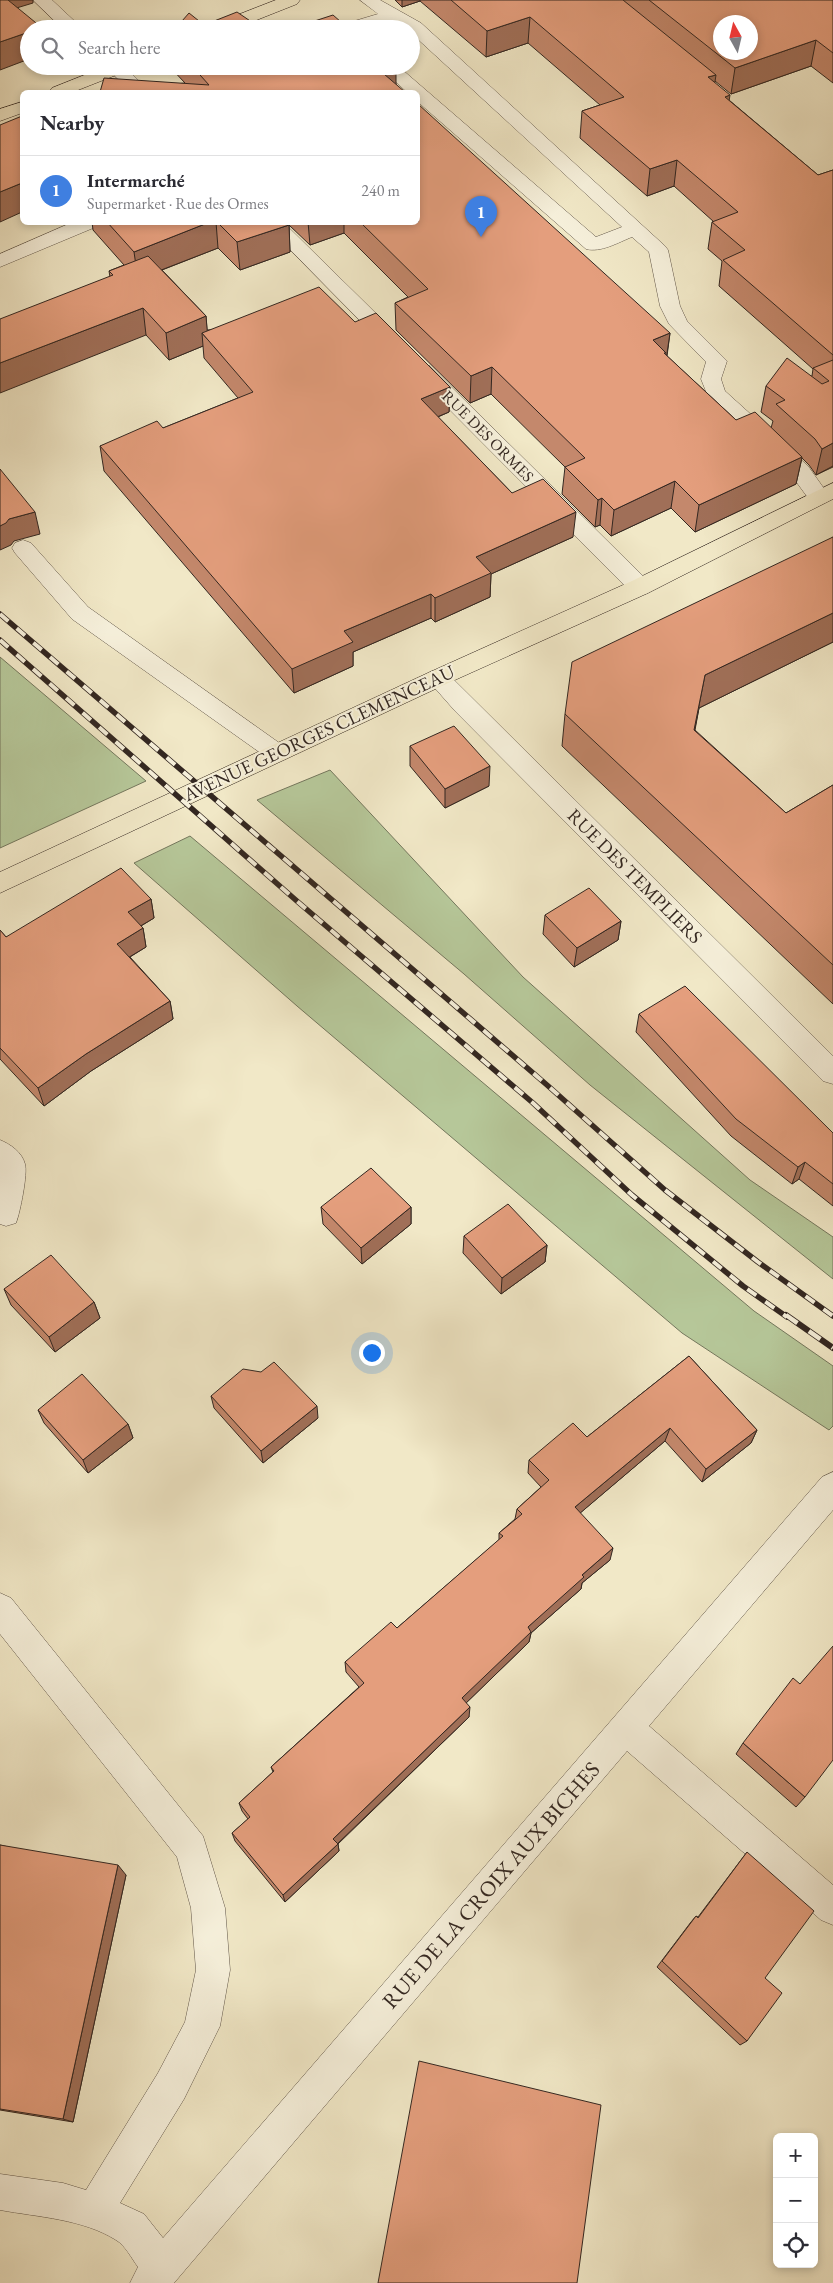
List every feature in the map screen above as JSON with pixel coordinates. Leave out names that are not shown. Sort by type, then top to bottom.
[{"type":"main road","points":[[241,20],[291,0]]},
{"type":"main road","points":[[63,90],[99,75]]},
{"type":"main road","points":[[0,116],[20,108]]},
{"type":"main road","name":"AVENUE GEORGES CLEMENCEAU","points":[[0,883],[438,678],[640,586],[826,494]]},
{"type":"street","points":[[42,0],[64,20]]},
{"type":"street","points":[[369,0],[386,20]]},
{"type":"street","points":[[420,32],[658,250],[664,269],[665,292],[670,306],[680,324],[717,361],[711,379],[716,394],[826,494]]},
{"type":"street","points":[[125,75],[139,90]]},
{"type":"street","points":[[397,75],[414,90]]},
{"type":"street","points":[[420,96],[593,245],[636,229]]},
{"type":"street","points":[[0,261],[84,225]]},
{"type":"street","name":"RUE DES ORMES","points":[[275,225],[640,586]]},
{"type":"street","points":[[23,548],[80,613],[277,753]]},
{"type":"street","name":"RUE DES TEMPLIERS","points":[[438,678],[833,1073]]},
{"type":"street","points":[[0,1152],[12,1165],[6,1214]]},
{"type":"street","name":"RUE DE LA CROIX AUX BICHES","points":[[156,2275],[833,1487]]},
{"type":"street","points":[[0,1609],[191,1848],[208,1908],[213,1970],[202,2026],[171,2086],[94,2211]]},
{"type":"street","points":[[626,1728],[833,1908]]},
{"type":"street","points":[[0,2192],[63,2202],[94,2211],[131,2227],[156,2275]]},
{"type":"green space","points":[[0,657],[146,781],[0,848]]},
{"type":"green space","points":[[330,770],[523,977],[750,1180],[833,1237],[833,1279],[590,1085],[464,974],[257,800]]},
{"type":"green space","points":[[190,836],[754,1311],[833,1366],[833,1426],[829,1430],[682,1333],[297,1006],[134,863]]},
{"type":"building","points":[[0,0],[8,0],[32,20],[20,20],[20,35],[0,42]]},
{"type":"building","points":[[451,0],[623,0],[716,75],[708,77],[730,95],[725,97],[818,175],[833,170],[833,355],[723,260],[745,250],[712,222],[738,212],[677,160],[650,169],[582,111],[624,97],[530,17],[487,31]]},
{"type":"building","points":[[649,0],[833,0],[833,53],[816,40],[735,68],[725,60],[758,60],[758,15],[713,15],[713,51]]},
{"type":"building","points":[[237,12],[249,20],[217,20]]},
{"type":"building","points":[[189,13],[198,20],[183,20]]},
{"type":"building","points":[[333,15],[339,20],[318,20]]},
{"type":"building","points":[[200,75],[385,75],[403,90],[101,90],[104,78],[209,85]]},
{"type":"building","points":[[420,106],[670,333],[653,340],[666,353],[664,353],[736,420],[755,412],[802,457],[699,505],[675,481],[614,510],[602,498],[598,500],[565,467],[585,458],[492,367],[471,376],[395,303],[428,289],[363,225],[420,225]]},
{"type":"building","points":[[20,117],[20,184],[0,192],[0,125]]},
{"type":"building","points":[[110,225],[202,225],[134,252]]},
{"type":"building","points":[[220,225],[289,225],[237,242]]},
{"type":"building","points":[[148,256],[206,316],[166,333],[143,308],[0,363],[0,319],[113,275],[109,271]]},
{"type":"building","points":[[319,287],[355,322],[376,313],[450,387],[421,399],[512,493],[543,479],[576,512],[476,557],[491,573],[435,598],[431,594],[344,631],[353,642],[292,669],[100,446],[157,421],[163,428],[253,392],[202,333]]},
{"type":"building","points":[[787,358],[822,384],[829,381],[813,368],[833,360],[833,443],[822,449],[815,439],[776,404],[785,400],[766,386]]},
{"type":"building","points":[[0,469],[35,512],[9,519],[0,526]]},
{"type":"building","points":[[833,537],[833,613],[705,675],[694,730],[786,813],[833,785],[833,965],[565,714],[572,662]]},
{"type":"building","points":[[454,726],[490,766],[445,789],[410,746]]},
{"type":"building","points":[[121,868],[151,899],[128,912],[143,928],[117,944],[170,1001],[86,1054],[38,1088],[0,1048],[0,930],[6,937]]},
{"type":"building","points":[[589,888],[621,921],[577,948],[545,915]]},
{"type":"building","points":[[685,986],[833,1133],[833,1184],[805,1162],[798,1167],[736,1119],[639,1014]]},
{"type":"building","points":[[371,1168],[411,1207],[361,1248],[321,1207]]},
{"type":"building","points":[[508,1204],[547,1245],[502,1278],[464,1236]]},
{"type":"building","points":[[51,1255],[94,1302],[49,1337],[4,1289]]},
{"type":"building","points":[[689,1356],[757,1430],[706,1469],[670,1428],[575,1507],[613,1548],[528,1627],[531,1632],[462,1698],[470,1707],[333,1839],[338,1844],[283,1895],[232,1833],[250,1817],[239,1803],[274,1771],[271,1767],[364,1683],[345,1662],[391,1622],[397,1628],[503,1536],[499,1533],[522,1514],[517,1509],[549,1480],[529,1460],[573,1423],[587,1437]]},
{"type":"building","points":[[274,1362],[317,1406],[261,1451],[211,1396],[243,1369],[261,1372]]},
{"type":"building","points":[[82,1374],[128,1424],[83,1460],[38,1410]]},
{"type":"building","points":[[833,1646],[833,1760],[805,1797],[743,1743],[793,1678],[800,1684]]},
{"type":"building","points":[[0,1845],[118,1865],[63,2119],[0,2109]]},
{"type":"building","points":[[747,1852],[814,1911],[765,1978],[782,1993],[747,2041],[662,1961],[696,1916],[698,1918]]},
{"type":"building","points":[[419,2061],[601,2105],[577,2283],[378,2283]]},
{"type":"railway","points":[[0,614],[547,1085],[665,1190],[758,1262],[833,1316]]},
{"type":"railway","points":[[0,640],[298,902],[533,1103],[632,1195],[743,1286],[787,1317]]},
{"type":"railway","points":[[786,1315],[833,1348]]},
{"type":"place","name":"Intermarché","points":[[481,237]]}]
